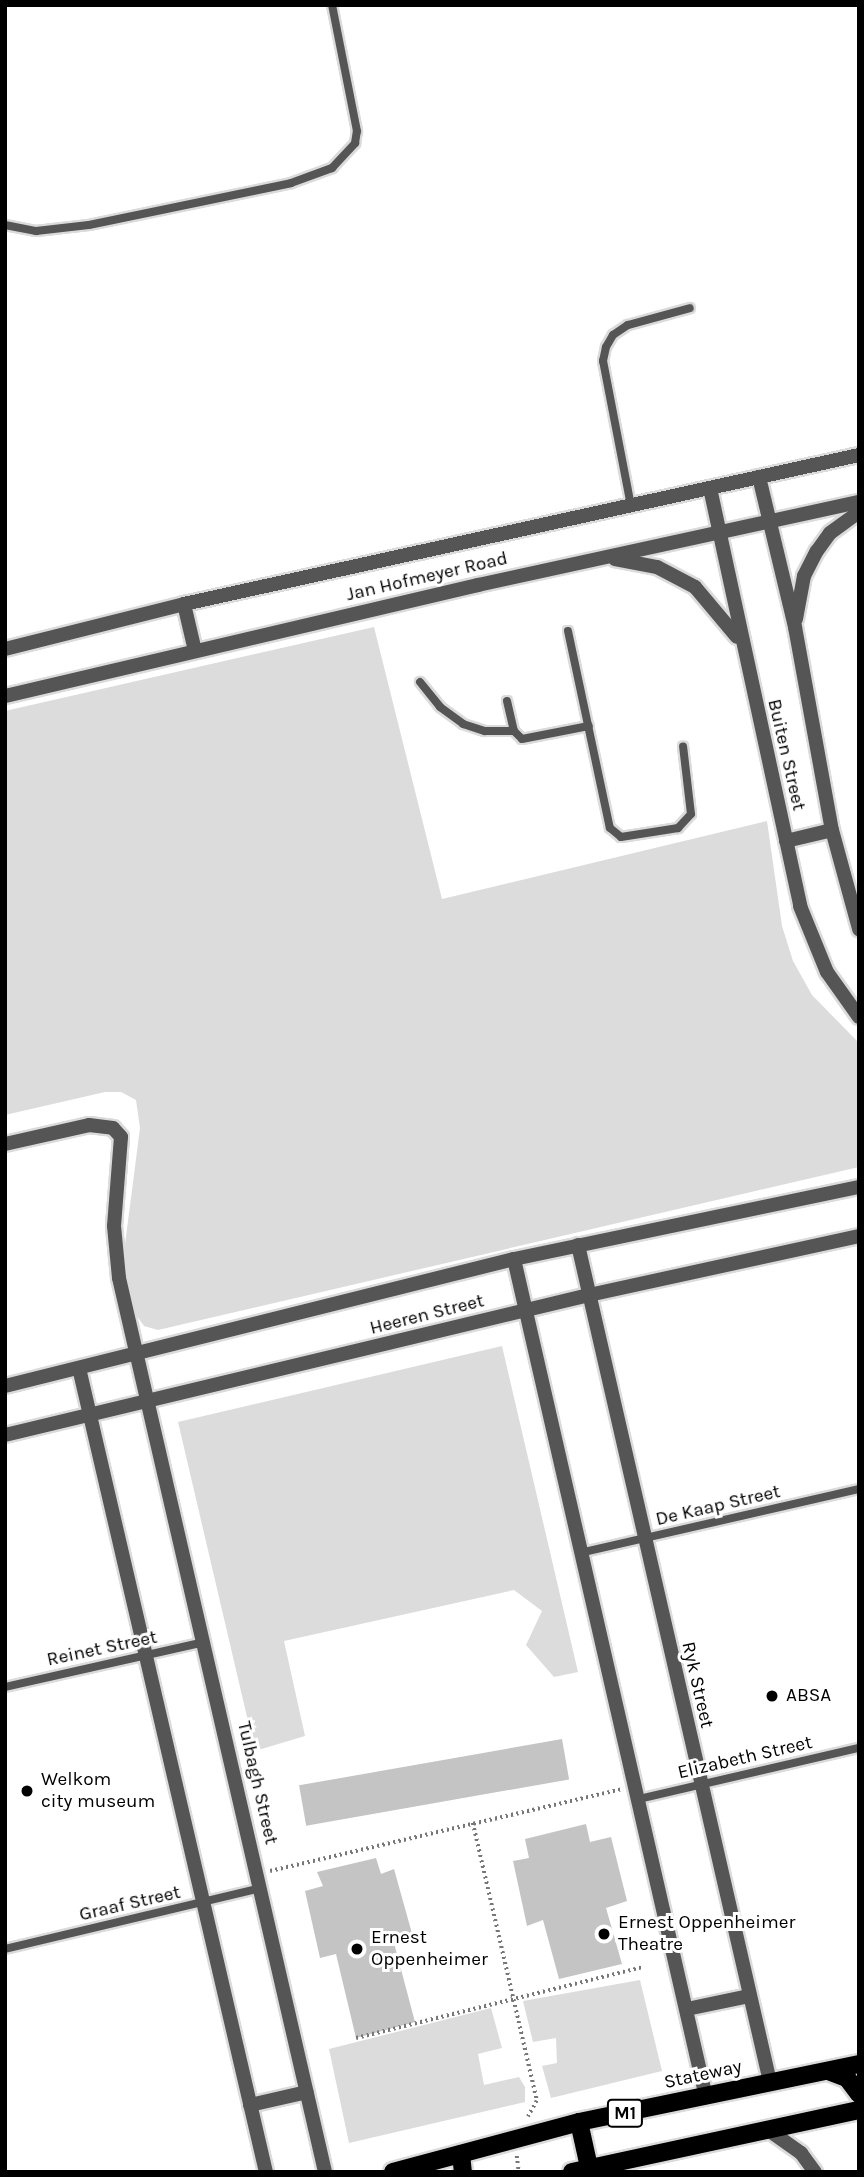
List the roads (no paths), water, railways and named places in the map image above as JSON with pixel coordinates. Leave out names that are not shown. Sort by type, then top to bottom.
[{"type":"main road","name":"Stateway","points":[[393,2172],[462,2163],[515,2140],[579,2122],[831,2072],[859,2064]]},
{"type":"main road","points":[[831,2072],[847,2078],[859,2094]]},
{"type":"main road","name":"M1","points":[[581,2170],[859,2110]]},
{"type":"main road","points":[[579,2122],[581,2170]]},
{"type":"street","name":"Jan Hofmeyer Road","points":[[5,649],[184,604],[859,455]]},
{"type":"street","name":"Buiten Street","points":[[759,477],[795,627],[832,830],[859,929]]},
{"type":"street","name":"Buiten Street","points":[[710,488],[721,531],[740,641],[809,936],[827,972],[859,1017]]},
{"type":"street","name":"Jan Hofmeyer Road","points":[[5,696],[721,531],[859,502]]},
{"type":"street","points":[[795,627],[804,576],[817,551],[830,533],[859,512]]},
{"type":"street","points":[[609,558],[657,568],[695,587],[740,641]]},
{"type":"street","points":[[184,604],[195,651]]},
{"type":"street","points":[[786,841],[832,830]]},
{"type":"street","name":"Tulbagh Street","points":[[5,1144],[89,1125],[113,1128],[121,1138],[115,1251],[325,2172]]},
{"type":"street","name":"Heeren Street","points":[[5,1385],[139,1354],[514,1259],[859,1187]]},
{"type":"street","name":"Heeren Street","points":[[5,1435],[150,1403],[589,1295],[859,1236]]},
{"type":"street","name":"Ryk Street","points":[[578,1245],[643,1539],[770,2082]]},
{"type":"street","points":[[514,1259],[584,1552],[706,2097]]},
{"type":"street","points":[[79,1368],[266,2172]]},
{"type":"street","points":[[687,2008],[749,1996]]},
{"type":"street","points":[[250,2105],[307,2092]]},
{"type":"street","points":[[767,2129],[794,2147],[815,2172]]},
{"type":"lane","points":[[5,233],[9,227],[36,231],[89,225],[291,183],[332,168],[355,143],[357,131],[332,5]]},
{"type":"lane","points":[[631,506],[603,361],[606,347],[613,335],[628,325],[690,308]]},
{"type":"lane","points":[[568,631],[610,828],[621,837],[678,828],[691,814],[683,746]]},
{"type":"lane","points":[[420,682],[440,707],[463,724],[485,731],[514,732],[530,740],[589,726]]},
{"type":"lane","points":[[507,701],[514,732]]},
{"type":"lane","name":"De Kaap Street","points":[[584,1552],[859,1489]]},
{"type":"lane","name":"Reinet Street","points":[[5,1687],[206,1642]]},
{"type":"lane","name":"Elizabeth Street","points":[[638,1792],[700,1784],[859,1748]]},
{"type":"lane","name":"Graaf Street","points":[[5,1949],[261,1888]]},
{"type":"place","name":"ABSA","points":[[772,1696]]},
{"type":"place","name":"Welkom city museum","points":[[27,1791]]},
{"type":"place","name":"Ernest Oppenheimer Theatre","points":[[604,1934]]},
{"type":"place","name":"Ernest Oppenheimer","points":[[357,1949]]}]
